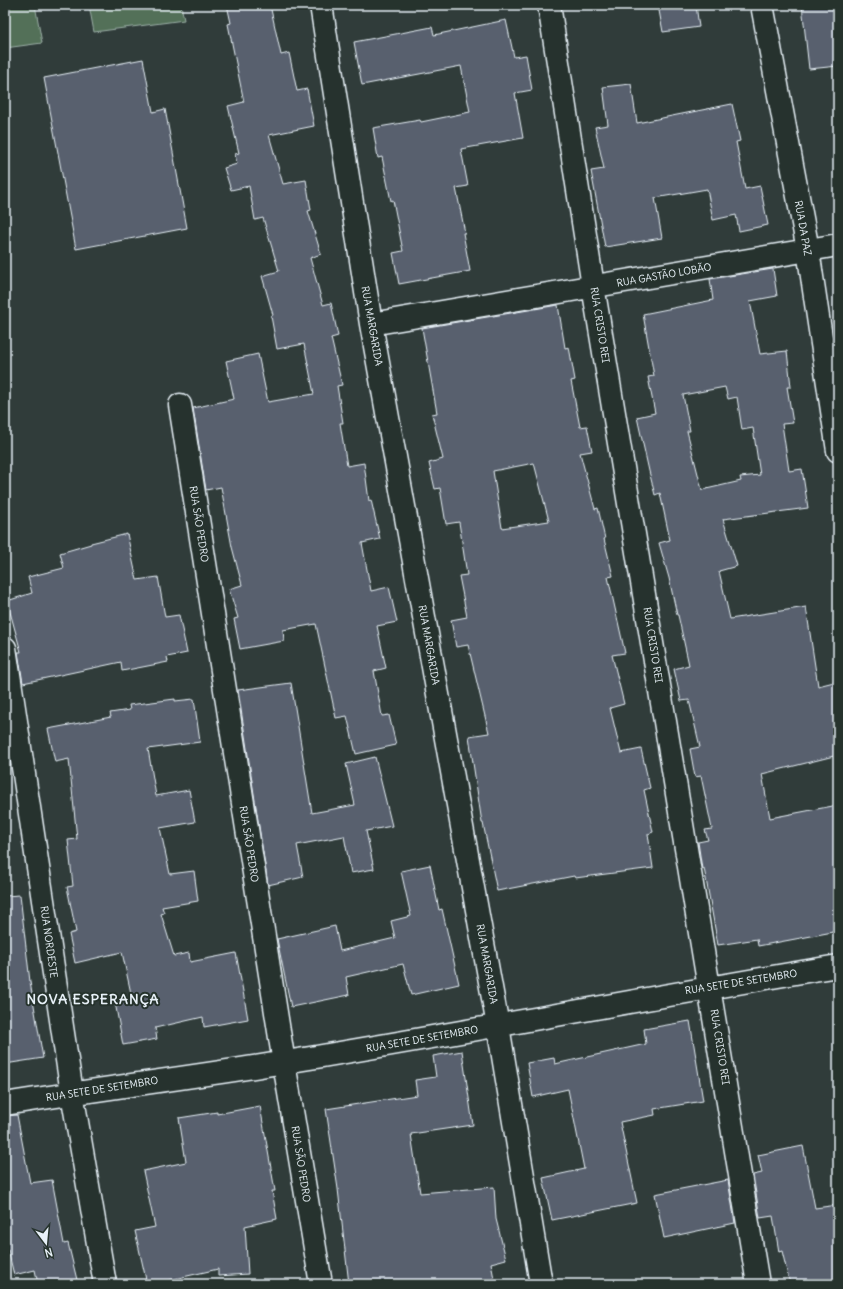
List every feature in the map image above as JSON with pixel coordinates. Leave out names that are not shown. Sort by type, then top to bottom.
[{"type":"street","name":"RUA MARGARIDA","points":[[321,5],[371,324],[498,1026],[541,1284]]},
{"type":"street","name":"RUA CRISTO REI","points":[[549,5],[593,286],[758,1284]]},
{"type":"street","name":"RUA DA PAZ","points":[[762,5],[808,250],[838,451]]},
{"type":"street","name":"RUA GASTÃO LOBÃO","points":[[371,324],[838,245]]},
{"type":"street","name":"RUA SÃO PEDRO","points":[[180,405],[284,1062],[321,1284]]},
{"type":"street","name":"RUA NORDESTE","points":[[5,648],[72,1093],[105,1284]]},
{"type":"street","name":"RUA SETE DE SETEMBRO","points":[[5,1104],[284,1062],[838,966]]},
{"type":"green space","points":[[5,5],[35,5],[42,43],[5,48]]},
{"type":"green space","points":[[89,5],[181,5],[184,20],[94,32]]},
{"type":"building","points":[[227,5],[270,5],[281,55],[289,53],[297,91],[307,89],[314,126],[269,135],[283,184],[306,180],[311,210],[308,211],[321,254],[310,258],[323,305],[331,303],[338,336],[331,338],[342,385],[337,386],[343,423],[340,423],[347,466],[364,463],[369,501],[371,500],[380,539],[362,543],[371,591],[389,587],[397,622],[377,626],[386,668],[374,671],[382,716],[389,715],[396,745],[356,754],[347,716],[336,718],[316,624],[283,630],[284,641],[240,649],[234,619],[238,618],[229,589],[242,585],[232,547],[221,487],[206,490],[193,408],[234,399],[226,361],[258,354],[268,402],[314,394],[304,344],[277,349],[271,316],[273,315],[262,276],[279,271],[263,218],[255,220],[249,186],[231,190],[224,168],[237,164],[235,154],[239,153],[228,106],[244,102],[228,24],[231,23]]},
{"type":"building","points":[[658,5],[696,5],[699,27],[663,32]]},
{"type":"building","points":[[802,5],[838,5],[838,66],[809,69]]},
{"type":"building","points":[[506,20],[514,57],[526,55],[532,90],[515,93],[523,138],[461,149],[468,186],[456,188],[465,233],[463,233],[470,271],[399,284],[393,253],[403,251],[393,200],[391,201],[382,157],[378,158],[373,128],[420,120],[421,122],[470,112],[461,66],[362,85],[354,42],[432,27],[434,35]]},
{"type":"building","points":[[143,59],[153,112],[165,109],[187,228],[76,249],[44,78]]},
{"type":"building","points":[[631,84],[637,123],[732,104],[740,141],[736,142],[745,189],[760,186],[768,225],[739,231],[736,215],[713,220],[707,189],[655,198],[662,238],[605,247],[591,171],[604,169],[595,127],[608,125],[603,87]]},
{"type":"building","points":[[773,269],[777,296],[750,301],[760,354],[787,351],[791,387],[787,387],[793,423],[782,424],[789,471],[802,469],[808,508],[723,519],[737,566],[719,571],[730,619],[806,607],[818,686],[838,681],[838,755],[762,774],[770,818],[838,805],[838,931],[758,946],[757,939],[718,945],[704,868],[702,869],[698,842],[708,840],[705,830],[712,829],[701,776],[695,777],[690,749],[700,747],[689,700],[681,701],[674,669],[689,665],[669,578],[659,543],[670,540],[660,493],[655,495],[637,417],[655,413],[648,377],[654,376],[643,314],[713,300],[710,279]],"holes":[[[725,387],[728,399],[737,397],[742,430],[753,428],[760,475],[740,477],[741,481],[702,490],[687,431],[690,431],[683,395]]]},
{"type":"building","points":[[558,305],[565,348],[569,347],[575,380],[571,381],[580,427],[587,426],[592,451],[580,453],[595,509],[598,508],[605,539],[613,576],[608,577],[625,653],[612,655],[624,704],[610,708],[621,753],[641,749],[650,788],[644,790],[653,832],[648,834],[653,868],[575,878],[574,876],[497,891],[482,823],[469,736],[489,733],[468,645],[456,647],[451,620],[467,617],[459,576],[467,575],[459,522],[446,524],[440,488],[435,489],[429,463],[443,459],[432,414],[437,413],[422,328]],"holes":[[[534,463],[549,521],[502,528],[493,471]]]},
{"type":"building","points":[[127,534],[137,580],[158,577],[165,617],[179,615],[187,653],[167,657],[168,662],[122,671],[121,662],[23,683],[18,652],[21,652],[7,601],[32,593],[28,577],[64,568],[60,553]]},
{"type":"building","points":[[291,683],[312,813],[355,805],[346,764],[375,757],[392,826],[366,831],[374,869],[351,873],[344,836],[297,845],[303,877],[268,885],[238,690]]},
{"type":"building","points":[[175,699],[175,701],[194,699],[200,742],[148,749],[156,796],[189,790],[195,822],[160,828],[170,874],[194,871],[198,901],[162,907],[164,913],[161,914],[174,956],[189,953],[190,962],[236,953],[248,1019],[204,1027],[203,1017],[155,1028],[157,1039],[123,1045],[115,1002],[132,998],[122,952],[75,963],[69,934],[76,932],[67,887],[73,886],[68,840],[77,839],[69,759],[55,762],[48,729],[111,717],[110,713],[130,710],[129,705]]},
{"type":"building","points":[[430,865],[439,910],[442,909],[459,984],[411,995],[403,964],[346,977],[349,995],[291,1007],[277,939],[335,926],[340,951],[395,938],[391,921],[411,916],[401,871]]},
{"type":"building","points":[[20,895],[30,982],[43,1058],[5,1064],[5,997],[9,996],[5,959],[5,896]]},
{"type":"building","points":[[690,1021],[703,1101],[654,1109],[655,1115],[620,1122],[637,1203],[552,1220],[543,1178],[584,1169],[568,1089],[533,1097],[527,1063],[554,1058],[555,1064],[646,1044],[644,1029]]},
{"type":"building","points":[[462,1051],[473,1125],[411,1134],[420,1193],[494,1187],[496,1219],[506,1259],[491,1263],[495,1284],[349,1284],[338,1189],[326,1109],[417,1095],[415,1080],[436,1077],[433,1056]]},
{"type":"building","points":[[260,1106],[275,1191],[272,1191],[277,1219],[245,1226],[248,1274],[218,1276],[218,1269],[147,1284],[135,1231],[155,1227],[143,1171],[186,1162],[179,1118],[217,1112],[217,1114]]},
{"type":"building","points":[[17,1115],[30,1183],[52,1180],[64,1244],[68,1243],[78,1284],[38,1284],[35,1270],[14,1275],[8,1250],[5,1251],[5,1116]]},
{"type":"building","points":[[803,1146],[815,1208],[838,1205],[838,1284],[790,1284],[782,1251],[779,1252],[773,1216],[760,1218],[753,1175],[762,1173],[758,1155]]},
{"type":"building","points":[[728,1180],[735,1223],[664,1238],[655,1194]]},
{"type":"district","name":"NOVA ESPERANÇA","points":[[93,999]]}]
